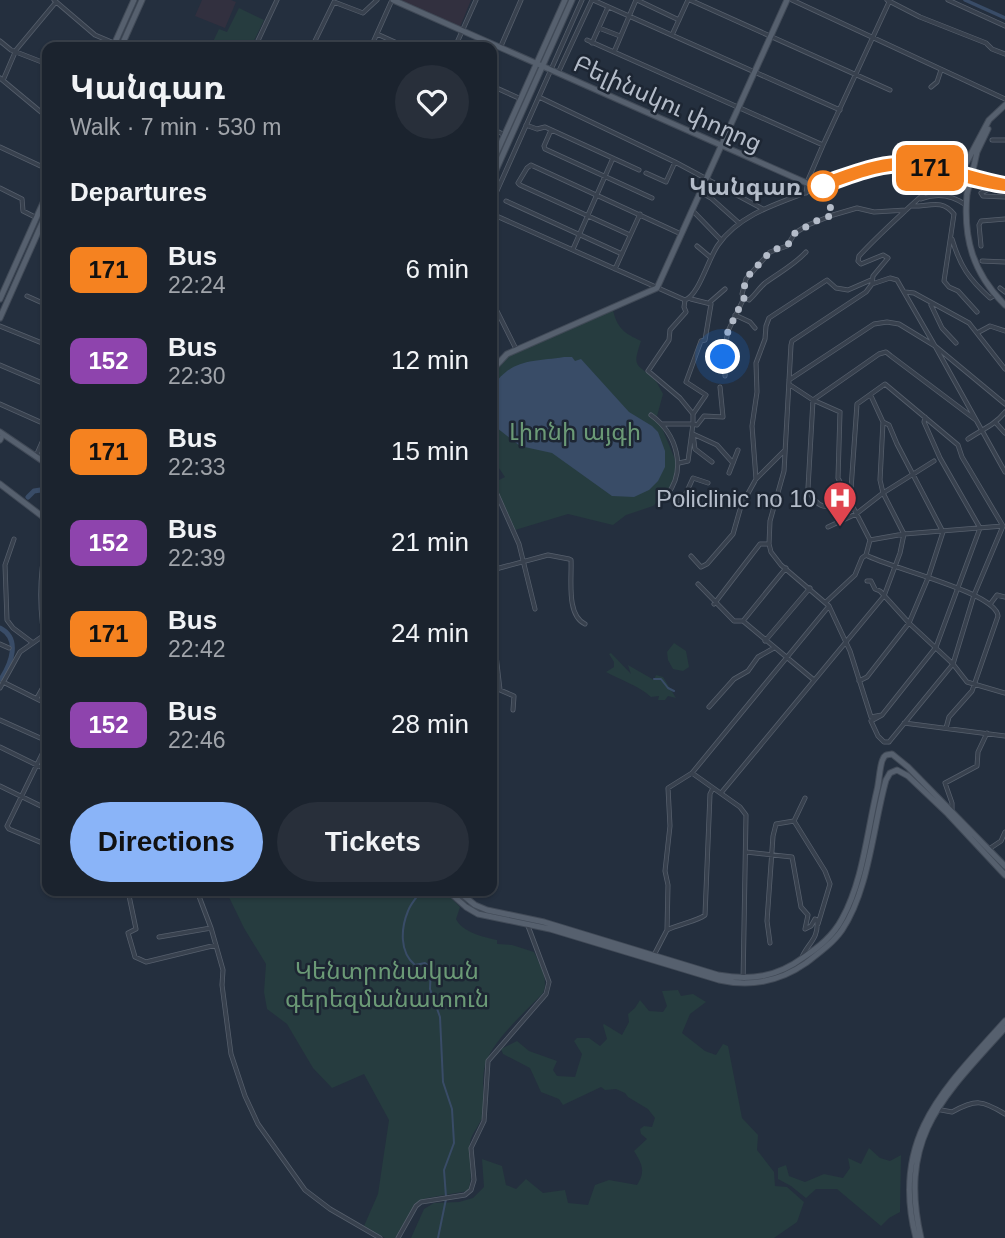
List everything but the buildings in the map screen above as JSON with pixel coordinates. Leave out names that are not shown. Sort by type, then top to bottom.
[{"type":"main road","points":[[119,42],[134,0]]},
{"type":"main road","points":[[120,42],[142,0]]},
{"type":"main road","name":"Բելինսկու փողոց","points":[[393,0],[487,42]]},
{"type":"main road","points":[[497,166],[565,0]]},
{"type":"main road","points":[[497,152],[572,0]]},
{"type":"main road","points":[[497,365],[507,354],[655,289],[787,0]]},
{"type":"main road","name":"Բելինսկու փողոց","points":[[497,47],[818,188]]},
{"type":"main road","points":[[959,175],[989,120],[1005,102]]},
{"type":"main road","points":[[998,111],[977,152],[966,205],[969,240],[975,263],[983,280],[1005,305]]},
{"type":"main road","points":[[818,188],[820,184],[863,170],[897,163],[922,164],[987,184],[1005,185]]},
{"type":"main road","points":[[959,175],[1005,185]]},
{"type":"main road","points":[[0,299],[42,205]]},
{"type":"main road","points":[[0,318],[42,223]]},
{"type":"main road","points":[[0,436],[42,460]]},
{"type":"main road","points":[[0,484],[42,516]]},
{"type":"main road","points":[[894,755],[951,809],[1005,866]]},
{"type":"main road","points":[[743,981],[784,970],[831,936],[847,907],[863,855],[883,757],[894,755]]},
{"type":"main road","points":[[464,896],[483,909],[718,975],[743,981],[768,982],[787,975],[821,951],[841,932],[859,888],[883,790],[890,773],[897,770],[900,763],[894,755]]},
{"type":"main road","points":[[881,766],[890,773]]},
{"type":"main road","points":[[897,770],[908,776],[948,814],[1005,875]]},
{"type":"main road","points":[[455,896],[476,912],[527,920]]},
{"type":"main road","points":[[919,1238],[914,1180],[917,1154],[923,1135],[935,1108],[1003,1028],[1005,1021]]},
{"type":"street","points":[[257,42],[277,0]]},
{"type":"street","points":[[314,42],[334,2],[363,13],[377,0]]},
{"type":"street","points":[[373,42],[393,0]]},
{"type":"street","points":[[457,42],[476,0]]},
{"type":"street","points":[[500,48],[521,0]]},
{"type":"street","points":[[497,191],[582,0]]},
{"type":"street","points":[[558,73],[592,0],[840,110]]},
{"type":"street","points":[[614,52],[637,0],[679,20]]},
{"type":"street","points":[[672,35],[689,0],[890,90]]},
{"type":"street","points":[[792,0],[1005,102]]},
{"type":"street","points":[[948,0],[1005,26]]},
{"type":"street","points":[[42,113],[2,78],[16,50],[55,1],[94,35],[109,42]]},
{"type":"street","points":[[806,193],[823,145],[889,1],[920,18],[986,43],[992,49],[1005,54]]},
{"type":"street","points":[[592,43],[608,7]]},
{"type":"street","points":[[599,28],[621,37]]},
{"type":"street","points":[[377,34],[395,42]]},
{"type":"street","points":[[587,40],[823,145]]},
{"type":"street","points":[[0,41],[11,50],[42,62]]},
{"type":"street","points":[[564,41],[572,44]]},
{"type":"street","points":[[931,87],[937,82],[941,70]]},
{"type":"street","points":[[497,88],[521,99]]},
{"type":"street","points":[[539,97],[676,162],[763,209]]},
{"type":"street","points":[[526,125],[535,129],[545,127],[639,170]]},
{"type":"street","points":[[551,130],[543,148],[652,198]]},
{"type":"street","points":[[497,131],[505,135]]},
{"type":"street","points":[[992,140],[1005,140]]},
{"type":"street","points":[[0,147],[42,167]]},
{"type":"street","points":[[573,250],[613,158]]},
{"type":"street","points":[[646,173],[666,182],[676,162]]},
{"type":"street","points":[[630,235],[518,184],[531,165],[681,234]]},
{"type":"street","points":[[881,715],[871,717],[846,642],[827,604],[786,568],[771,552],[769,544],[770,521],[784,471],[792,341],[866,292],[887,261],[887,256],[861,264],[858,261],[859,256],[941,180],[959,175]]},
{"type":"street","points":[[987,184],[987,190],[981,193],[983,196],[1005,197]]},
{"type":"street","points":[[0,188],[22,199],[23,211],[36,218]]},
{"type":"street","points":[[497,216],[615,268],[655,289],[685,300],[690,298],[721,240],[739,223],[763,209],[818,188]]},
{"type":"street","points":[[700,192],[711,198],[739,223]]},
{"type":"street","points":[[919,200],[932,195],[955,198],[966,205]]},
{"type":"street","points":[[506,201],[622,254]]},
{"type":"street","points":[[911,206],[934,203],[949,208],[955,216],[944,281],[958,291],[977,312]]},
{"type":"street","points":[[724,376],[726,339],[744,298],[744,287],[749,275],[770,252],[787,246],[795,233],[808,225],[857,208],[874,212],[906,210]]},
{"type":"street","points":[[692,210],[721,240]]},
{"type":"street","points":[[615,268],[640,214]]},
{"type":"street","points":[[981,246],[981,221],[1005,219]]},
{"type":"street","points":[[952,237],[959,262],[968,278],[989,297],[995,295]]},
{"type":"street","points":[[697,246],[710,257]]},
{"type":"street","points":[[744,298],[749,300],[766,283],[799,261],[806,252]]},
{"type":"street","points":[[982,261],[1005,262]]},
{"type":"street","points":[[756,479],[752,426],[757,392],[756,363],[765,339],[766,326],[769,318],[827,280],[836,288],[848,290],[871,282],[892,279],[901,285],[1005,472]]},
{"type":"street","points":[[1000,288],[1005,292]]},
{"type":"street","points":[[679,463],[688,461],[693,415],[706,395],[686,382],[698,347],[701,341],[705,340],[710,302],[725,289]]},
{"type":"street","points":[[905,292],[914,293],[962,318],[977,332],[1005,369]]},
{"type":"street","points":[[27,296],[42,302]]},
{"type":"street","points":[[690,298],[710,302]]},
{"type":"street","points":[[685,300],[686,312],[670,330],[669,340],[648,371],[680,398],[693,415]]},
{"type":"street","points":[[930,303],[942,328],[956,344]]},
{"type":"street","points":[[497,311],[517,351]]},
{"type":"street","points":[[735,315],[750,321],[755,328]]},
{"type":"street","points":[[789,382],[865,329],[883,322],[903,326],[936,346],[1005,404]]},
{"type":"street","points":[[0,326],[42,343]]},
{"type":"street","points":[[977,332],[990,326],[1005,331]]},
{"type":"street","points":[[813,400],[886,352],[976,420]]},
{"type":"street","points":[[0,365],[42,384]]},
{"type":"street","points":[[789,382],[813,400],[840,412],[845,410]]},
{"type":"street","points":[[850,503],[857,404],[885,384],[958,446],[1004,526]]},
{"type":"street","points":[[662,423],[693,424],[699,423],[704,416],[723,417],[720,387]]},
{"type":"street","points":[[721,793],[884,596],[904,534],[883,493],[880,480],[883,422],[870,395]]},
{"type":"street","points":[[813,400],[808,488],[813,499],[823,506],[829,508],[850,503]]},
{"type":"street","points":[[0,404],[42,423]]},
{"type":"street","points":[[653,957],[667,930],[668,885],[665,871],[670,826],[668,788],[692,773],[827,604],[855,575],[866,555],[870,540],[838,478],[840,412]]},
{"type":"street","points":[[968,439],[996,423],[1005,412]]},
{"type":"street","points":[[652,415],[662,423],[679,463],[675,482],[667,495],[682,502],[693,478],[708,483]]},
{"type":"street","points":[[925,417],[924,422],[940,458],[980,528]]},
{"type":"street","points":[[859,681],[867,677],[909,623],[943,532],[889,425],[883,422]]},
{"type":"street","points":[[996,423],[1005,433]]},
{"type":"street","points":[[692,434],[695,449],[712,462]]},
{"type":"street","points":[[692,434],[717,445],[733,463]]},
{"type":"street","points":[[36,456],[42,446]]},
{"type":"street","points":[[729,473],[738,450]]},
{"type":"street","points":[[691,556],[699,566],[704,567],[725,544],[736,527],[741,506],[756,479],[785,450]]},
{"type":"street","points":[[828,527],[856,514],[883,493],[934,461]]},
{"type":"street","points":[[497,494],[516,535],[535,609]]},
{"type":"street","points":[[870,540],[904,534],[1004,526]]},
{"type":"street","points":[[889,742],[953,664],[974,596],[1004,526]]},
{"type":"street","points":[[889,742],[884,742],[878,736],[871,721],[881,715],[936,647],[980,528]]},
{"type":"street","points":[[15,539],[5,565],[7,620],[33,643]]},
{"type":"street","points":[[715,603],[760,545],[769,544]]},
{"type":"street","points":[[497,569],[548,555],[571,561],[574,614],[585,624]]},
{"type":"street","points":[[866,555],[957,588],[991,603],[997,609],[998,616],[972,691],[949,717],[946,728]]},
{"type":"street","points":[[42,560],[42,582]]},
{"type":"street","points":[[698,584],[734,622],[743,621],[786,568]]},
{"type":"street","points":[[867,582],[871,581],[875,589],[953,664],[967,682],[974,686],[1005,691]]},
{"type":"street","points":[[765,641],[810,588]]},
{"type":"street","points":[[991,603],[997,595],[1005,597]]},
{"type":"street","points":[[743,621],[814,680]]},
{"type":"street","points":[[0,688],[20,652],[42,639]]},
{"type":"street","points":[[0,644],[9,648]]},
{"type":"street","points":[[709,708],[734,679],[748,671],[758,657],[774,648]]},
{"type":"street","points":[[497,664],[500,690],[513,696],[513,710]]},
{"type":"street","points":[[3,682],[42,701]]},
{"type":"street","points":[[37,698],[42,689]]},
{"type":"street","points":[[0,720],[42,741]]},
{"type":"street","points":[[904,723],[1005,736]]},
{"type":"street","points":[[951,809],[952,803],[945,783],[977,766],[978,752],[986,733]]},
{"type":"street","points":[[889,742],[894,755]]},
{"type":"street","points":[[0,747],[42,768]]},
{"type":"street","points":[[42,754],[7,825],[9,829],[42,843]]},
{"type":"street","points":[[692,773],[744,811],[746,852],[743,981]]},
{"type":"street","points":[[0,786],[42,806]]},
{"type":"street","points":[[667,930],[705,915],[710,794],[713,788]]},
{"type":"street","points":[[794,821],[805,799]]},
{"type":"street","points":[[794,821],[825,871],[830,884],[814,939],[811,946],[802,953],[802,959]]},
{"type":"street","points":[[770,943],[767,921],[776,824],[794,821]]},
{"type":"street","points":[[989,849],[1001,841],[1005,834]]},
{"type":"street","points":[[746,852],[792,857],[801,907],[808,915],[805,929],[811,926],[815,919],[818,926]]},
{"type":"street","points":[[129,896],[136,929],[128,933],[128,938],[135,957],[146,962],[216,944]]},
{"type":"street","points":[[199,896],[223,970],[222,985],[231,1054],[258,1124],[305,1190],[330,1209],[380,1238]]},
{"type":"street","points":[[398,1238],[421,1202],[465,1195],[471,1189],[474,1180],[471,1148],[485,1121],[488,1061],[546,994],[548,988],[549,982],[527,920]]},
{"type":"street","points":[[159,937],[211,928]]},
{"type":"street","points":[[935,1108],[952,1112],[968,1103],[981,1102],[1005,1114]]},
{"type":"shaded area","points":[[202,0],[236,2],[225,28],[195,16]]},
{"type":"shaded area","points":[[400,0],[471,0],[460,27]]},
{"type":"green space","points":[[239,8],[264,20],[253,42],[213,42],[219,29],[227,32]]},
{"type":"green space","name":"Լիոնի այգի","points":[[613,310],[622,329],[641,341],[637,364],[655,381],[663,394],[657,416],[677,464],[671,488],[653,506],[626,515],[613,525],[568,514],[515,530],[497,492],[497,481],[505,477],[497,465],[497,369],[509,356]]},
{"type":"green space","points":[[674,643],[686,651],[689,667],[683,671],[673,669],[668,660],[667,652]]},
{"type":"green space","points":[[609,654],[631,674],[628,665],[654,680],[656,675],[663,677],[676,698],[668,696],[665,700],[658,700],[659,696],[651,697],[606,672],[614,667]]},
{"type":"green space","name":"Կենտրոնական գերեզմանատուն","points":[[228,896],[449,896],[460,907],[456,919],[463,927],[497,940],[497,944],[512,945],[534,952],[543,972],[545,988],[494,1046],[485,1065],[483,1114],[470,1143],[471,1179],[468,1191],[427,1198],[416,1203],[395,1238],[385,1238],[364,1226],[378,1194],[389,1120],[364,1074],[332,1088],[313,1068],[287,1024],[267,1009],[264,992],[266,964]]},
{"type":"green space","points":[[678,990],[681,996],[693,994],[706,1002],[690,1014],[682,1033],[705,1051],[716,1055],[723,1044],[728,1046],[742,1118],[758,1135],[757,1150],[774,1172],[775,1186],[787,1187],[804,1202],[797,1222],[774,1238],[411,1238],[424,1209],[434,1203],[459,1202],[473,1198],[484,1187],[482,1159],[502,1166],[506,1185],[516,1189],[526,1179],[543,1193],[565,1190],[568,1203],[588,1205],[595,1185],[609,1180],[637,1185],[642,1168],[634,1151],[647,1139],[640,1129],[644,1126],[652,1127],[655,1118],[648,1109],[625,1093],[601,1087],[563,1105],[559,1099],[541,1092],[530,1068],[503,1054],[501,1049],[517,1041],[529,1051],[557,1061],[553,1070],[557,1076],[575,1077],[582,1054],[574,1041],[577,1038],[589,1038],[600,1046],[607,1039],[604,1024],[622,1035],[629,1022],[628,1014],[640,1000],[649,1011],[663,1012],[667,1006],[662,991]]},
{"type":"green space","points":[[869,1148],[880,1158],[890,1161],[901,1155],[900,1212],[881,1226],[837,1189],[816,1189],[806,1198],[778,1179],[778,1168],[786,1165],[789,1176],[805,1182],[824,1174],[843,1178],[850,1168],[848,1158],[861,1164]]},
{"type":"water","points":[[564,357],[572,357],[575,361],[581,359],[629,412],[658,432],[665,451],[665,467],[658,481],[649,490],[634,497],[612,496],[552,453],[520,446],[497,428],[497,381],[515,366]]},
{"type":"waterway","points":[[965,0],[1005,18]]},
{"type":"waterway","points":[[28,497],[34,491],[42,490]]},
{"type":"waterway","points":[[0,628],[10,638],[12,645],[11,659],[1,679]]},
{"type":"waterway","points":[[654,679],[661,679],[674,691]]},
{"type":"waterway","points":[[417,896],[409,908],[403,940],[406,953],[415,965],[425,963],[431,967],[430,989],[440,1017],[443,1082],[452,1109],[454,1143],[444,1170],[446,1197]]},
{"type":"waterway","points":[[438,1238],[446,1199]]},
{"type":"bus line","name":"171","points":[[1005,184],[922,164],[897,163],[863,170],[820,184],[818,188],[878,167],[896,165],[919,166],[987,184],[1005,186]]},
{"type":"place","name":"Կանգառ","points":[[823,186]]},
{"type":"place","name":"Policlinic no 10","points":[[840,528]]},
{"type":"route","points":[[723,357],[728,331],[744,298],[742,294],[749,275],[770,252],[787,246],[795,233],[833,215],[823,186]]}]
